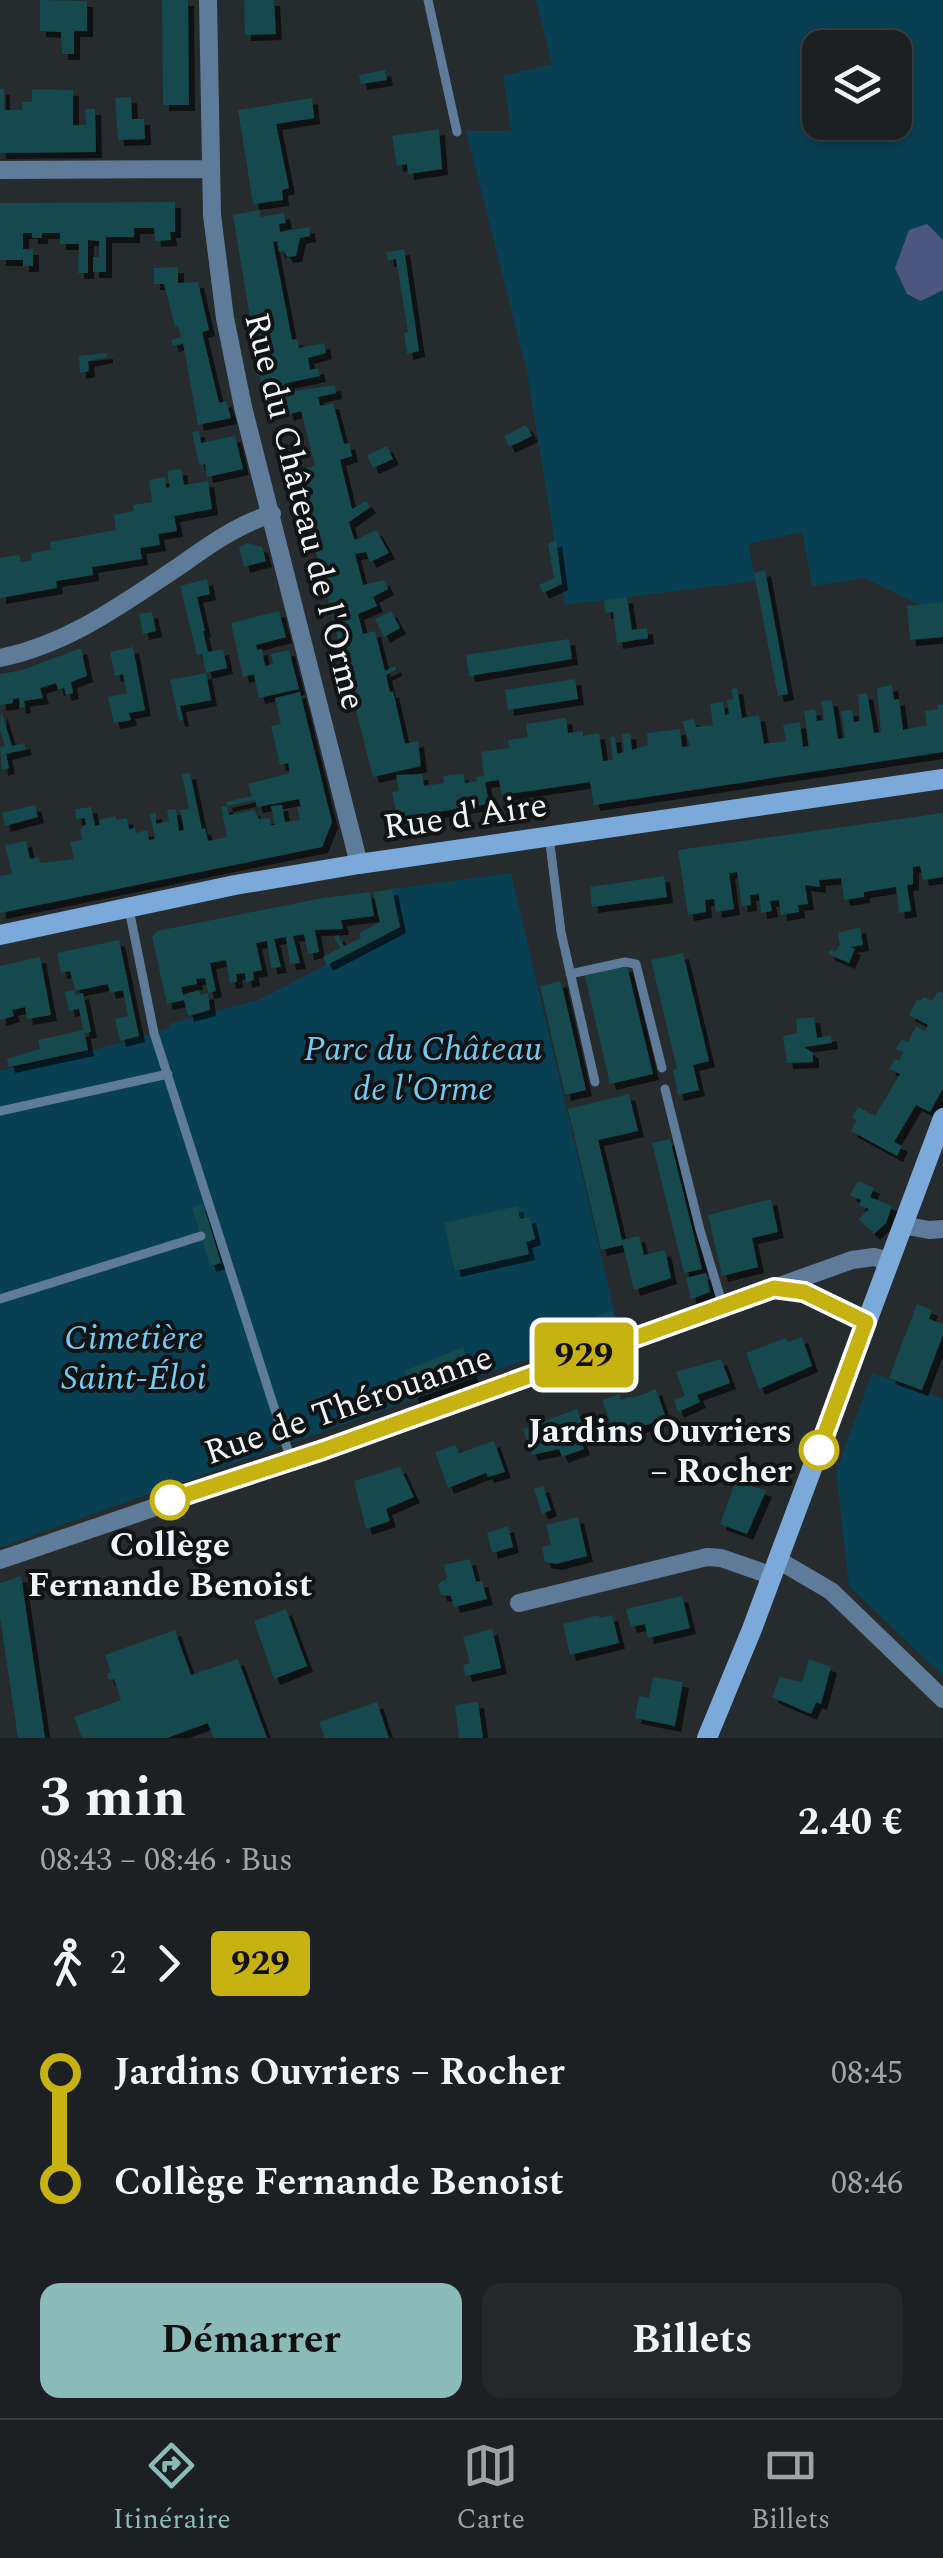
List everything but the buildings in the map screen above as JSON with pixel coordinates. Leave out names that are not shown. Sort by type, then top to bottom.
[{"type":"main road","name":"Rue d'Aire","points":[[0,935],[129,906],[359,864],[943,779]]},
{"type":"main road","points":[[707,1738],[776,1568],[943,1118]]},
{"type":"street","name":"Rue du Château de l'Orme","points":[[208,0],[212,214],[225,318],[247,424],[359,864]]},
{"type":"street","points":[[0,170],[211,170]]},
{"type":"street","points":[[0,658],[44,646],[87,626],[238,527],[272,514]]},
{"type":"street","points":[[902,1225],[943,1229]]},
{"type":"street","name":"Rue de Thérouanne","points":[[0,1560],[852,1260],[874,1257],[888,1261]]},
{"type":"street","points":[[774,1288],[804,1292],[866,1322]]},
{"type":"street","points":[[520,1603],[707,1557],[776,1568],[831,1591],[943,1699]]},
{"type":"lane","points":[[428,0],[457,132]]},
{"type":"lane","points":[[549,836],[561,932],[595,1082]]},
{"type":"lane","points":[[129,906],[154,1033],[291,1460]]},
{"type":"lane","points":[[570,974],[625,962],[636,964],[662,1068]]},
{"type":"lane","points":[[0,1111],[168,1074]]},
{"type":"lane","points":[[665,1088],[700,1230],[724,1306]]},
{"type":"lane","points":[[0,1300],[201,1236]]},
{"type":"green space","points":[[536,0],[943,0],[943,602],[920,605],[864,578],[812,586],[802,532],[748,544],[756,581],[565,605],[527,372],[466,131],[511,131],[503,76],[552,64]]},
{"type":"green space","points":[[511,873],[618,1327],[0,1547],[0,1071],[84,1053],[258,1000],[400,927],[392,889]]},
{"type":"green space","points":[[872,1373],[943,1399],[943,1676],[849,1586],[836,1472]]},
{"type":"shaded area","points":[[927,224],[943,240],[943,290],[921,301],[907,294],[895,268],[909,230]]},
{"type":"bus line","name":"929","points":[[170,1500],[784,1287],[804,1292],[866,1322],[819,1450]]},
{"type":"place","name":"Jardins Ouvriers – Rocher","points":[[819,1450]]},
{"type":"place","name":"Collège Fernande Benoist","points":[[170,1500]]},
{"type":"park label","name":"Parc du Château de l'Orme","points":[[423,1068]]},
{"type":"park label","name":"Cimetière Saint-Éloi","points":[[134,1357]]}]
